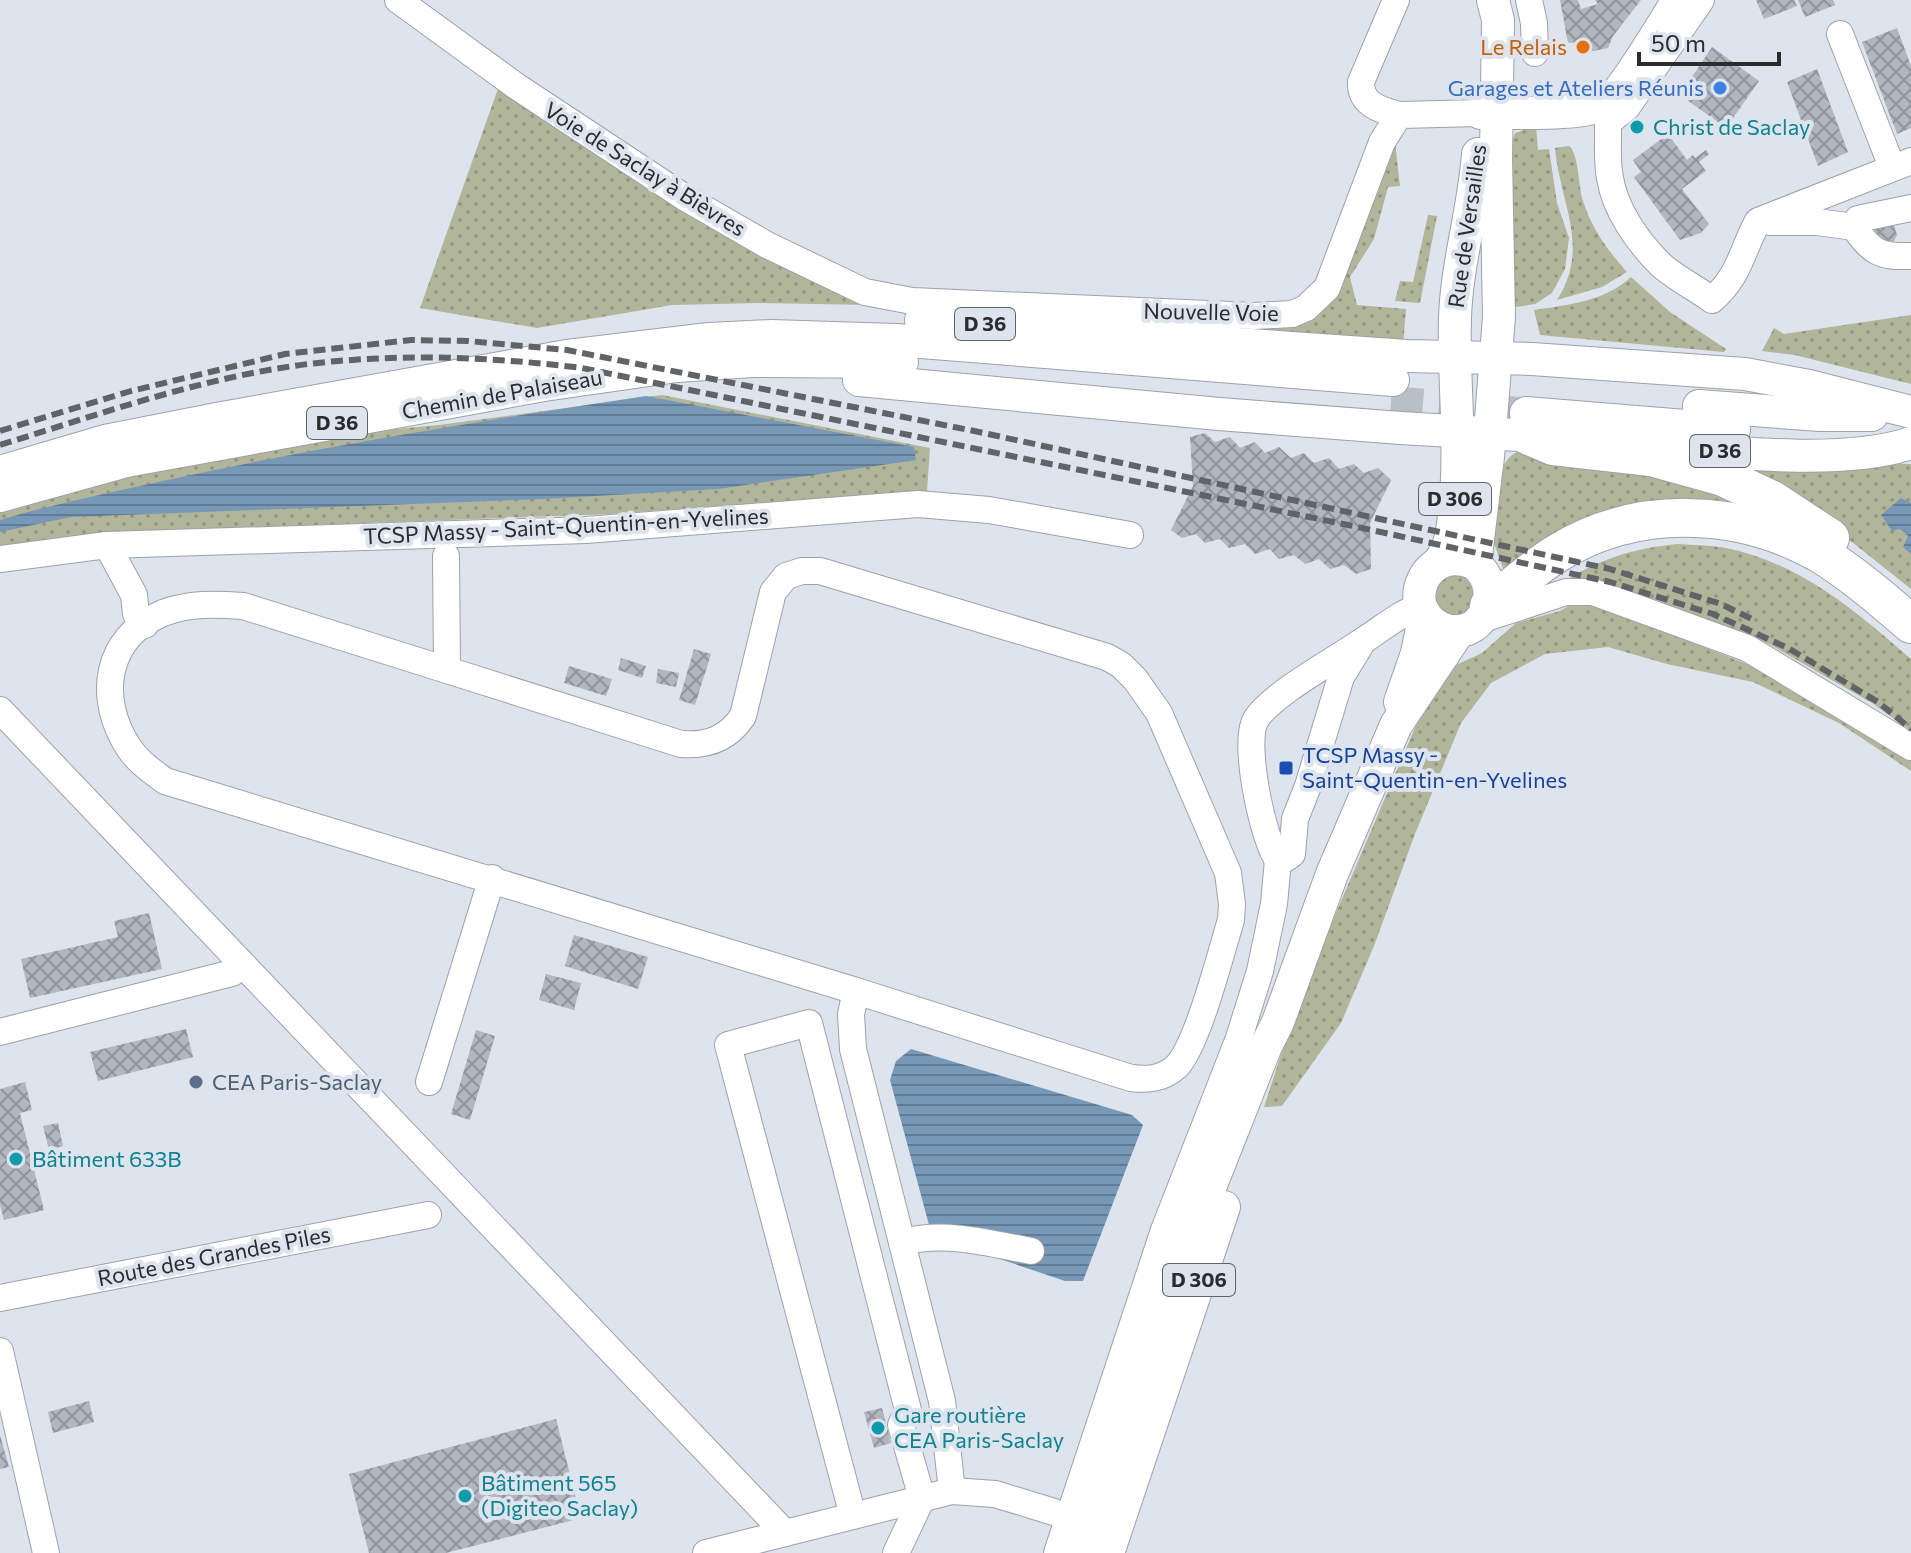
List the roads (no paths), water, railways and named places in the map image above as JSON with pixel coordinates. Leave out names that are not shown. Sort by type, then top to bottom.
[{"type":"highway","points":[[1527,414],[1553,446],[1651,457],[1723,477],[1751,489],[1823,532],[1911,607]]},
{"type":"highway","points":[[1475,619],[1537,566],[1581,540],[1643,521],[1686,517],[1745,524],[1800,543],[1852,576],[1911,624]]},
{"type":"main road","points":[[1490,112],[1608,112],[1622,84],[1678,0]]},
{"type":"main road","name":"Rue de Versailles","points":[[1455,356],[1455,314],[1490,112],[1498,2]]},
{"type":"main road","name":"Rue de Versailles","points":[[1475,564],[1490,432],[1500,298],[1496,158],[1490,112]]},
{"type":"main road","name":"D 36","points":[[567,356],[640,329],[767,319],[899,318],[1305,349],[1497,357],[1745,374],[1809,386],[1911,414]]},
{"type":"main road","name":"D 36","points":[[567,356],[709,339],[847,337],[1392,391],[927,363],[752,361],[677,366]]},
{"type":"main road","name":"Chemin de Palaiseau","points":[[0,472],[105,441],[567,356]]},
{"type":"main road","name":"D 306","points":[[1438,563],[1447,552],[1451,540],[1458,465],[1455,356]]},
{"type":"main road","name":"D 36","points":[[677,366],[744,377],[844,379],[1195,412],[1456,431],[1490,432],[1527,414],[1911,414]]},
{"type":"main road","name":"Chemin de Palaiseau","points":[[0,496],[126,461],[544,385],[677,366]]},
{"type":"main road","name":"D 36","points":[[1527,414],[1778,454],[1886,452],[1911,442]]},
{"type":"main road","points":[[1457,559],[1475,564],[1487,578],[1490,587],[1475,619],[1441,628],[1423,610],[1421,582],[1429,569],[1438,563],[1457,559]]},
{"type":"main road","name":"D 306","points":[[1092,1537],[1261,1097],[1278,1022],[1332,874],[1396,725],[1424,624],[1423,610]]},
{"type":"main road","name":"D 306","points":[[1396,725],[1475,619]]},
{"type":"street","name":"Voie de Saclay à Bièvres","points":[[398,0],[516,86],[684,197],[767,245],[865,292],[912,301]]},
{"type":"street","points":[[1396,0],[1361,82],[1360,90],[1364,98],[1375,107],[1399,115],[1490,112]]},
{"type":"street","points":[[1529,0],[1535,53]]},
{"type":"street","points":[[1701,0],[1627,107],[1608,112],[1607,145],[1610,180],[1620,212],[1661,265],[1712,300],[1739,268],[1758,221],[1902,164],[1840,34]]},
{"type":"street","name":"Nouvelle Voie","points":[[912,301],[1254,316],[1292,314],[1321,298],[1327,288],[1382,142],[1399,115]]},
{"type":"street","points":[[1854,227],[1858,219],[1911,208]]},
{"type":"street","points":[[1758,221],[1817,222],[1854,227],[1868,246],[1886,256],[1911,256]]},
{"type":"street","name":"TCSP Massy - Saint-Quentin-en-Yvelines","points":[[0,559],[107,545],[586,530],[918,504],[989,510],[1130,535]]},
{"type":"street","points":[[107,545],[134,595],[136,614],[145,625]]},
{"type":"street","points":[[446,556],[447,670]]},
{"type":"street","points":[[802,571],[820,571],[1107,657],[1121,665],[1148,695],[1159,713],[1228,873],[1231,920],[1191,1041],[1177,1065],[1155,1079],[1131,1078],[492,878],[165,781],[144,766],[129,747],[110,701],[115,654],[130,636],[145,625],[160,614],[184,606],[243,606],[681,744],[701,745],[735,729],[743,716],[773,592],[786,576],[802,571]]},
{"type":"street","points":[[1475,619],[1566,592],[1593,592],[1747,648],[1911,747]]},
{"type":"street","points":[[1092,1537],[1164,1230],[1239,1038],[1260,971],[1274,904],[1278,860],[1254,784],[1251,732],[1257,718],[1274,701],[1393,620],[1423,610]]},
{"type":"street","points":[[1278,860],[1292,854],[1295,819],[1341,677],[1362,642]]},
{"type":"street","points":[[0,710],[785,1533]]},
{"type":"street","points":[[429,1082],[492,878]]},
{"type":"street","points":[[0,1032],[232,973]]},
{"type":"street","points":[[856,991],[851,1014],[853,1049],[942,1401],[952,1491]]},
{"type":"street","points":[[853,1516],[728,1045],[809,1023],[908,1410],[901,1425],[922,1498],[896,1553]]},
{"type":"street","name":"Route des Grandes Piles","points":[[0,1298],[428,1215]]},
{"type":"street","points":[[903,1242],[921,1237],[951,1236],[1031,1251]]},
{"type":"street","points":[[0,1351],[46,1553]]},
{"type":"street","points":[[706,1553],[952,1491],[995,1494],[1092,1537]]},
{"type":"street","points":[[1057,1553],[1092,1537]]},
{"type":"water","points":[[646,396],[914,447],[916,460],[718,489],[543,499],[71,517],[0,532],[0,520],[172,479],[408,434]]},
{"type":"water","points":[[1901,498],[1911,503],[1911,554],[1903,547],[1908,536],[1900,529],[1892,531],[1881,515]]},
{"type":"water","points":[[911,1049],[1132,1115],[1143,1125],[1083,1281],[1065,1281],[994,1257],[1002,1234],[957,1225],[929,1225],[890,1080],[896,1061]]},
{"type":"tunnel","points":[[1391,402],[1520,413]]},
{"type":"railway","points":[[0,431],[131,391],[285,354],[411,340],[468,341],[567,350],[979,432],[1610,569],[1721,604],[1756,621]]},
{"type":"railway","points":[[0,445],[167,394],[295,366],[369,359],[430,358],[582,368],[1353,526],[1610,582],[1713,614],[1788,648],[1878,702],[1911,729]]},
{"type":"place","name":"Le Relais","points":[[1583,47]]},
{"type":"place","name":"Garages et Ateliers Réunis","points":[[1720,88]]},
{"type":"place","name":"Christ de Saclay","points":[[1637,127]]},
{"type":"place","name":"TCSP Massy - Saint-Quentin-en-Yvelines","points":[[1286,768]]},
{"type":"place","name":"CEA Paris-Saclay","points":[[196,1082]]},
{"type":"place","name":"Bâtiment 633B","points":[[16,1159]]},
{"type":"place","name":"Gare routière CEA Paris-Saclay","points":[[878,1428]]},
{"type":"place","name":"Bâtiment 565 (Digiteo Saclay)","points":[[465,1496]]}]
